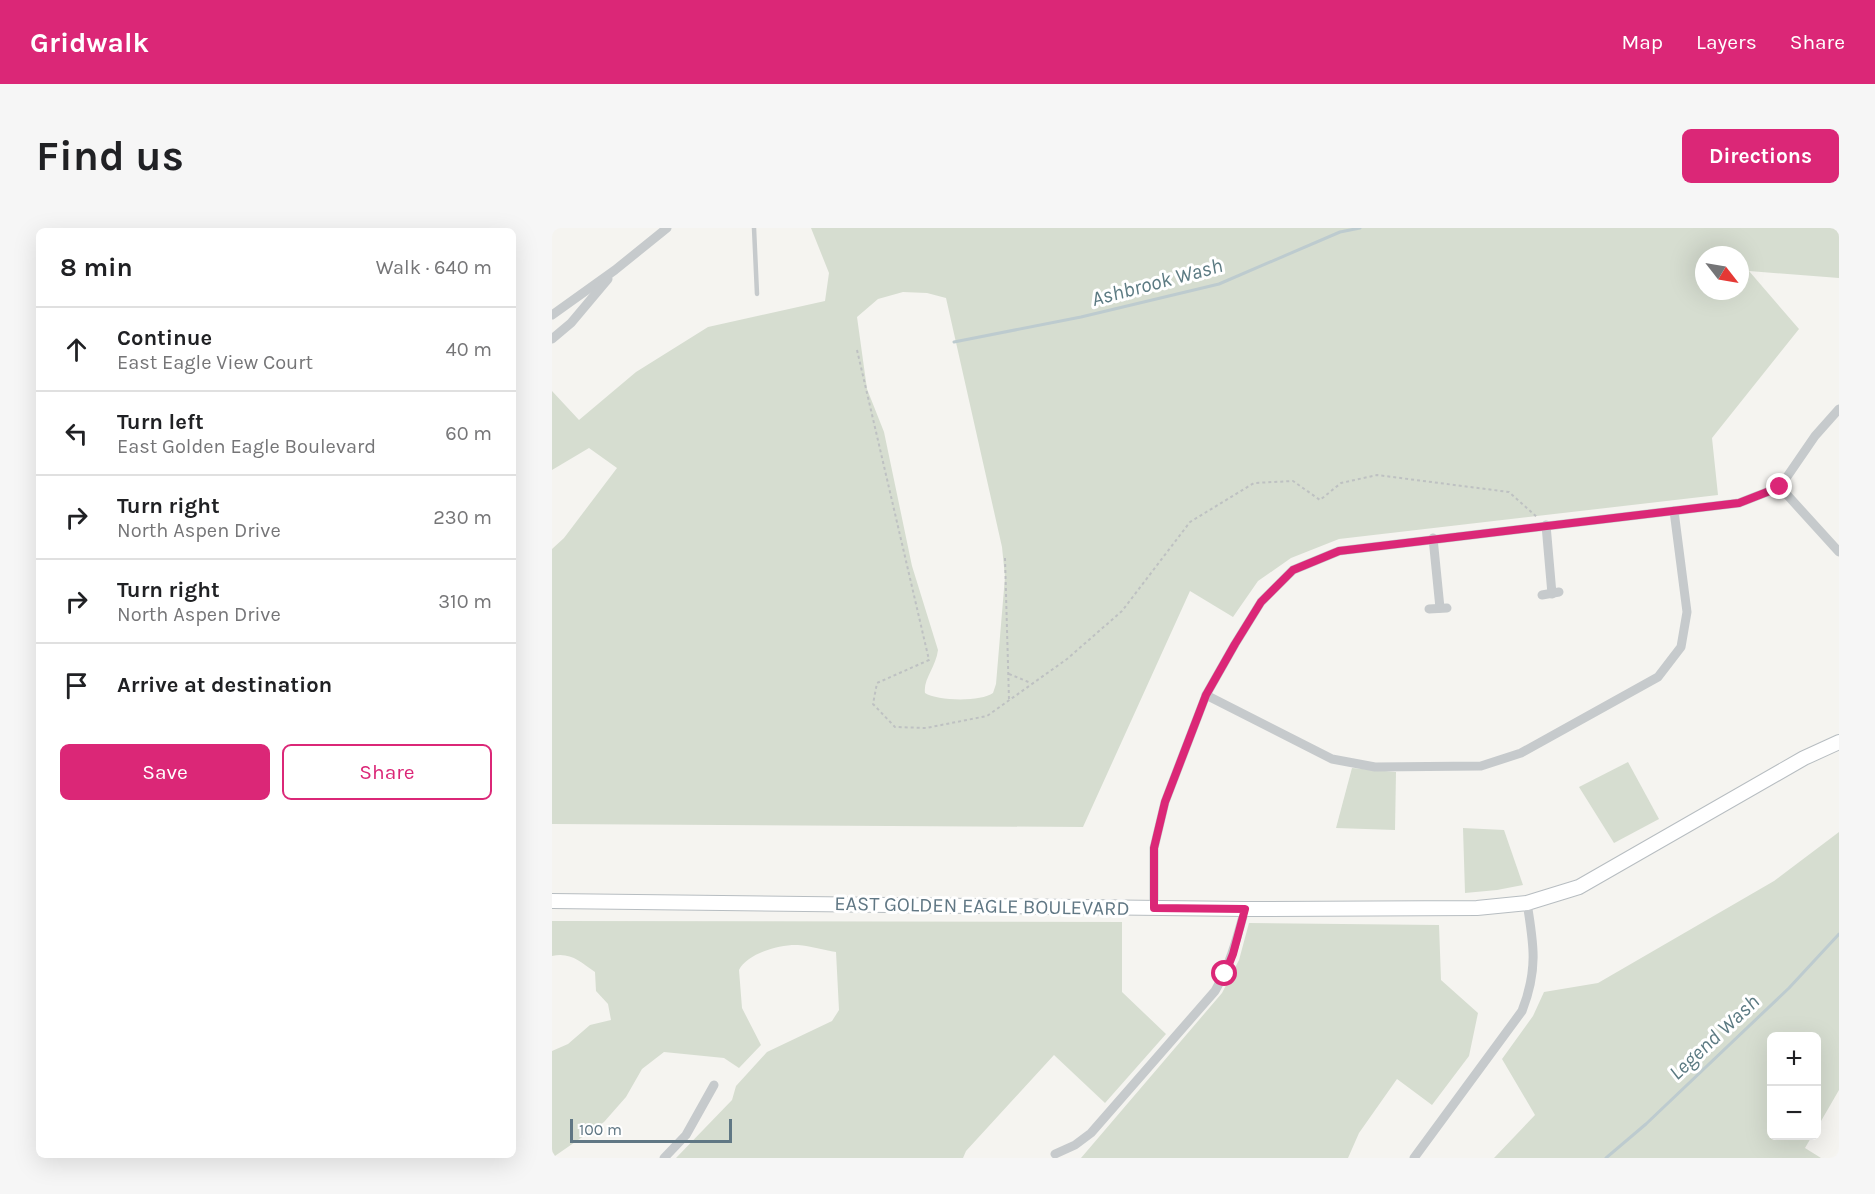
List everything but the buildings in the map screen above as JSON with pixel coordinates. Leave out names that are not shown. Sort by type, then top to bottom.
[{"type":"street","points":[[552,315],[615,270],[667,228]]},
{"type":"street","points":[[552,339],[571,322],[615,270]]},
{"type":"street","points":[[1154,908],[1154,848],[1165,802],[1206,695],[1261,602],[1293,570],[1339,551],[1739,503],[1780,487],[1815,436],[1839,409]]},
{"type":"street","points":[[1780,487],[1839,552]]},
{"type":"street","points":[[1206,695],[1332,759],[1375,767],[1481,766],[1521,753],[1658,677],[1681,647],[1687,612],[1674,512]]},
{"type":"street","points":[[1546,525],[1551,594]]},
{"type":"street","points":[[1433,538],[1439,608]]},
{"type":"street","name":"EAST GOLDEN EAGLE BOULEVARD","points":[[552,901],[1245,909],[1477,908],[1527,903],[1579,886],[1804,758],[1839,742]]},
{"type":"street","points":[[1414,1158],[1522,1011],[1534,967],[1534,948],[1527,903]]},
{"type":"street","points":[[1055,1154],[1075,1145],[1091,1133],[1215,991],[1233,954],[1245,909]]},
{"type":"street","points":[[664,1158],[686,1135],[714,1084]]},
{"type":"lane","points":[[754,228],[757,294]]},
{"type":"path","points":[[857,350],[929,660],[877,683],[873,704],[896,727],[926,728],[987,716],[1067,659],[1122,611],[1190,522],[1254,483],[1293,481],[1320,500],[1341,483],[1377,475],[1509,492],[1546,525]]},
{"type":"path","points":[[1005,558],[1009,700]]},
{"type":"path","points":[[1008,674],[1031,683]]},
{"type":"shaded area","points":[[811,228],[1839,228],[1839,278],[1749,271],[1799,329],[1712,438],[1718,495],[1339,539],[1291,558],[1258,581],[1233,617],[1190,591],[1083,827],[552,824],[552,549],[564,538],[617,468],[589,448],[552,470],[552,391],[579,420],[636,372],[708,327],[825,301],[829,273]],"holes":[[[903,292],[927,293],[946,298],[1002,547],[1005,577],[996,684],[993,693],[979,698],[949,699],[925,693],[926,683],[938,650],[912,566],[884,432],[867,389],[857,317],[878,299]]]},
{"type":"shaded area","points":[[1628,762],[1659,819],[1614,843],[1579,787]]},
{"type":"shaded area","points":[[1352,768],[1396,772],[1395,830],[1336,828]]},
{"type":"shaded area","points":[[1463,828],[1504,830],[1523,885],[1465,893]]},
{"type":"shaded area","points":[[1839,832],[1839,1090],[1821,1121],[1821,1032],[1767,1032],[1767,1140],[1810,1140],[1805,1148],[1821,1158],[1494,1158],[1535,1115],[1502,1059],[1533,1016],[1544,992],[1598,983],[1774,881]]},
{"type":"shaded area","points":[[552,921],[1122,922],[1122,992],[1166,1034],[1105,1103],[1054,1055],[966,1151],[963,1158],[676,1158],[732,1100],[736,1086],[767,1052],[832,1021],[839,1010],[836,952],[803,946],[783,946],[757,954],[743,964],[739,970],[742,1008],[761,1045],[739,1068],[724,1058],[664,1052],[642,1069],[626,1097],[604,1122],[552,1158],[552,1051],[568,1044],[590,1025],[611,1020],[608,1004],[596,991],[595,972],[580,961],[565,955],[552,956]]},
{"type":"shaded area","points":[[1249,923],[1439,925],[1441,980],[1478,1013],[1469,1056],[1432,1105],[1397,1079],[1359,1133],[1348,1158],[1081,1158],[1222,993],[1239,960]]},
{"type":"waterway","name":"Ashbrook Wash","points":[[954,342],[1081,317],[1219,284],[1340,232],[1360,228]]},
{"type":"waterway","name":"Legend Wash","points":[[1606,1158],[1646,1124],[1789,988],[1839,934]]},
{"type":"route","points":[[1225,974],[1245,909],[1154,908],[1154,848],[1165,802],[1206,695],[1261,602],[1293,570],[1339,551],[1739,503],[1780,487]]}]
